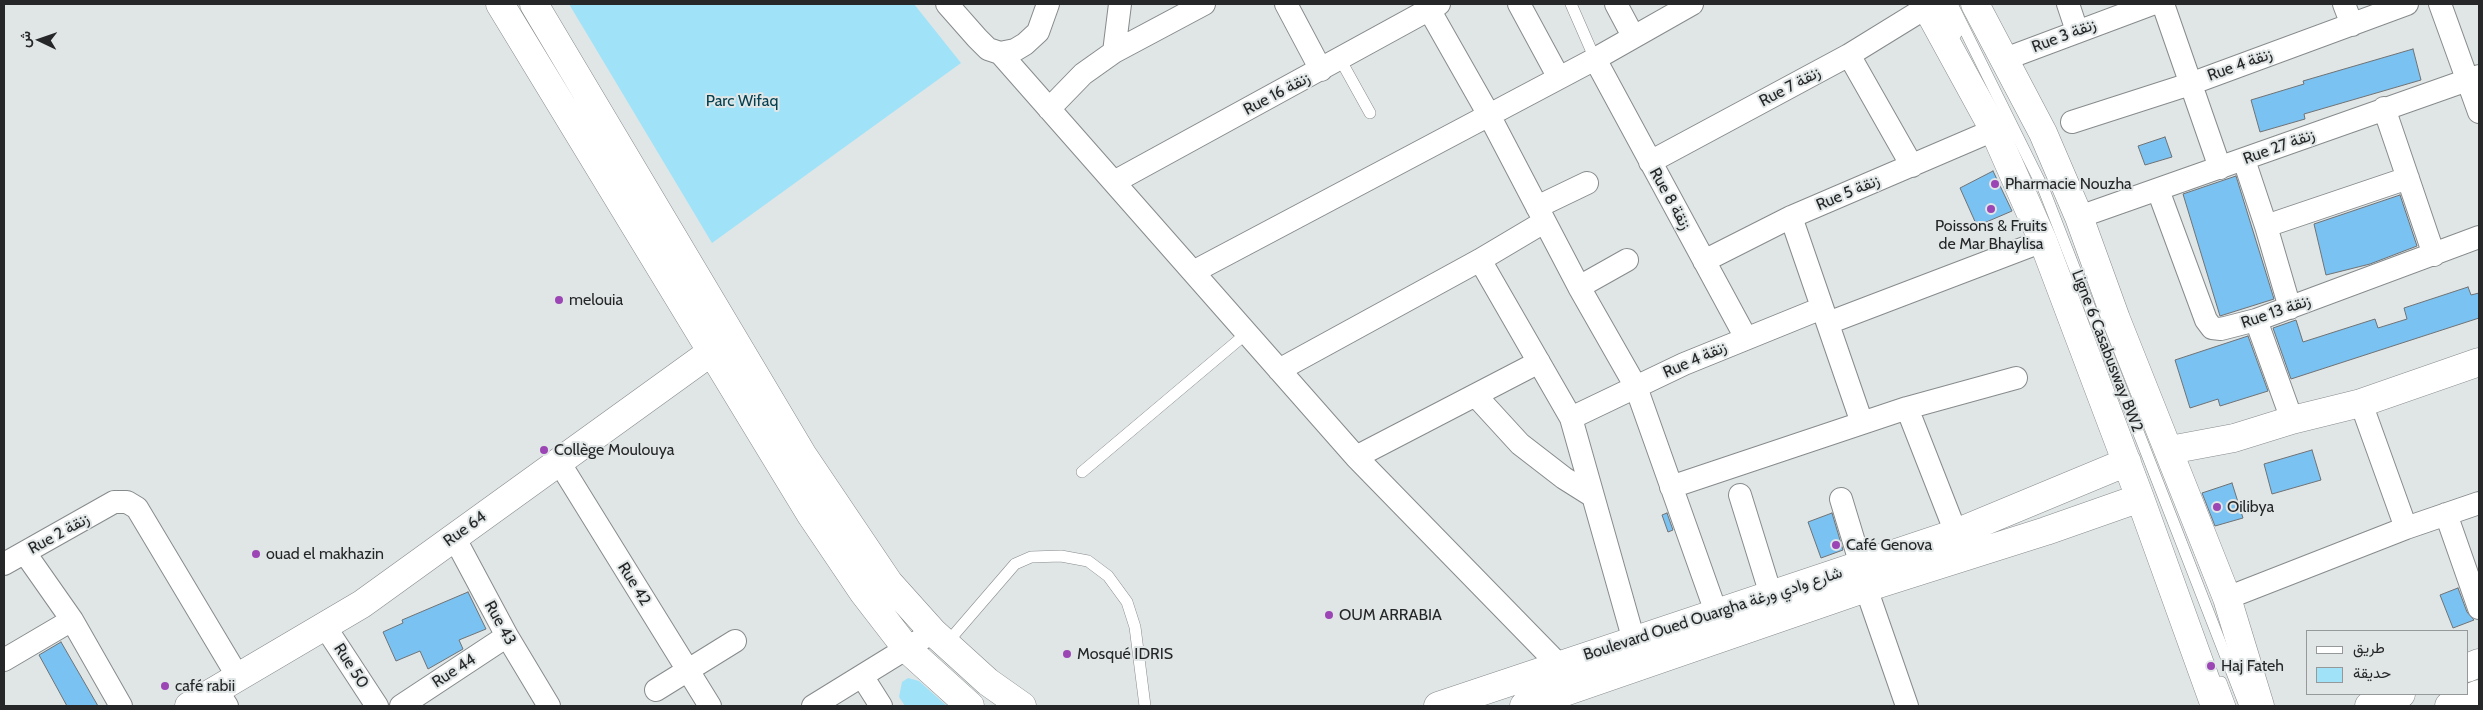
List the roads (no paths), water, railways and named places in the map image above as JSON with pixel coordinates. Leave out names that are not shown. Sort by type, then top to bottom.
[{"type":"main road","points":[[500,4],[722,345],[802,454],[889,583],[940,638],[988,682],[1022,706]]},
{"type":"main road","points":[[534,4],[722,345],[811,515],[862,592],[906,649],[970,706]]},
{"type":"main road","points":[[1936,4],[2043,241],[2127,462],[2215,706]]},
{"type":"main road","points":[[1975,4],[2043,134],[2078,217],[2116,319],[2227,598],[2260,706]]},
{"type":"main road","name":"Rue 64","points":[[189,706],[227,691],[324,625],[362,604],[722,345]]},
{"type":"main road","points":[[2174,462],[2234,438],[2292,420],[2361,403],[2479,362]]},
{"type":"main road","name":"Boulevard Oued Ouargha شارع وادي ورغة","points":[[1524,706],[1724,638],[1864,577],[1956,533],[2127,462]]},
{"type":"main road","name":"Boulevard Oued Ouargha شارع وادي ورغة","points":[[1438,706],[1771,595],[1864,577],[2046,531],[2140,498]]},
{"type":"main road","points":[[2449,706],[2479,694]]},
{"type":"main road","points":[[2370,706],[2398,695]]},
{"type":"street","points":[[948,4],[988,49],[1000,53],[1015,50],[1026,44],[1038,32],[1048,4]]},
{"type":"street","points":[[1114,52],[1120,4]]},
{"type":"street","points":[[1049,109],[1083,74],[1114,52],[1204,4]]},
{"type":"street","points":[[1286,4],[1331,65]]},
{"type":"street","points":[[1519,4],[1559,78]]},
{"type":"street","points":[[1616,4],[1633,36]]},
{"type":"street","points":[[1193,272],[1595,59],[1692,4]]},
{"type":"street","name":"Rue 7 زنقة","points":[[1650,162],[1849,55],[1936,4]]},
{"type":"street","points":[[2068,4],[2077,31]]},
{"type":"street","name":"Rue 3 زنقة","points":[[2005,59],[2152,4]]},
{"type":"street","points":[[2163,4],[2220,168]]},
{"type":"street","points":[[2344,4],[2352,25]]},
{"type":"street","name":"Rue 4 زنقة","points":[[2072,122],[2190,84],[2407,4]]},
{"type":"street","points":[[2440,4],[2474,78],[2479,112]]},
{"type":"street","points":[[1432,5],[1579,288],[1636,387],[1724,638]]},
{"type":"street","name":"Rue 16 زنقة","points":[[1114,182],[1331,65],[1432,5]]},
{"type":"street","points":[[1000,53],[1356,457],[1559,665]]},
{"type":"street","points":[[1849,55],[1912,166]]},
{"type":"street","name":"Rue 8 زنقة","points":[[1595,59],[1746,338]]},
{"type":"street","name":"Rue 27 زنقة","points":[[2078,217],[2244,160],[2384,108],[2474,78]]},
{"type":"street","points":[[2384,108],[2434,255]]},
{"type":"street","name":"Rue 5 زنقة","points":[[1704,261],[1791,217],[1994,130]]},
{"type":"street","points":[[2244,160],[2290,308]]},
{"type":"street","points":[[2266,226],[2408,178]]},
{"type":"street","points":[[1280,370],[1480,260],[1587,183]]},
{"type":"street","name":"Rue 13 زنقة","points":[[2158,190],[2206,320],[2212,328],[2221,329],[2256,320],[2479,238]]},
{"type":"street","points":[[1791,217],[1862,423]]},
{"type":"street","name":"Rue 4 زنقة","points":[[1571,418],[1746,338],[1825,315],[2043,241]]},
{"type":"street","points":[[1480,260],[1571,418],[1591,495],[1634,641]]},
{"type":"street","points":[[1579,288],[1627,260]]},
{"type":"street","points":[[2256,320],[2292,420]]},
{"type":"street","points":[[1356,457],[1539,362]]},
{"type":"street","points":[[1672,487],[1907,408],[2016,378]]},
{"type":"street","points":[[1476,396],[1520,444],[1564,478],[1591,495]]},
{"type":"street","points":[[2361,403],[2406,528]]},
{"type":"street","points":[[1907,408],[1956,533]]},
{"type":"street","name":"Rue 42","points":[[559,462],[710,706]]},
{"type":"street","points":[[1740,495],[1771,595]]},
{"type":"street","points":[[1841,500],[1864,577],[1907,706]]},
{"type":"street","name":"Rue 2 زنقة","points":[[4,564],[114,502],[128,502],[137,508],[227,691]]},
{"type":"street","points":[[2227,598],[2406,528],[2479,503]]},
{"type":"street","points":[[2446,514],[2479,608]]},
{"type":"street","name":"Rue 43","points":[[454,538],[507,636],[539,703]]},
{"type":"street","points":[[25,553],[72,620],[121,706]]},
{"type":"street","points":[[4,660],[72,620]]},
{"type":"street","name":"Rue 50","points":[[324,625],[377,706]]},
{"type":"street","name":"Rue 44","points":[[401,706],[507,636]]},
{"type":"street","points":[[813,706],[906,649],[940,638]]},
{"type":"street","points":[[656,690],[735,641]]},
{"type":"street","points":[[862,676],[881,706]]},
{"type":"lane","points":[[1571,4],[1595,59]]},
{"type":"lane","name":"Ligne 6 Casabusway BW2","points":[[1936,4],[2036,198],[2187,592]]},
{"type":"lane","name":"Ligne 6 Casabusway BW2","points":[[1936,4],[2044,190],[2245,706]]},
{"type":"lane","points":[[1331,65],[1370,113]]},
{"type":"lane","points":[[1082,472],[1247,333]]},
{"type":"lane","points":[[940,638],[1015,564],[1031,557],[1061,556],[1088,561],[1108,576],[1127,602],[1135,627],[1145,706]]},
{"type":"lane","points":[[2217,673],[2230,706]]},
{"type":"place","name":"Pharmacie Nouzha","points":[[1995,184]]},
{"type":"place","name":"Poissons & Fruits de Mar Bhaylisa","points":[[1991,209]]},
{"type":"place","name":"melouia","points":[[559,300]]},
{"type":"place","name":"Collège Moulouya","points":[[544,450]]},
{"type":"place","name":"Oilibya","points":[[2217,507]]},
{"type":"place","name":"Café Genova","points":[[1836,545]]},
{"type":"place","name":"ouad el makhazin","points":[[256,554]]},
{"type":"place","name":"OUM ARRABIA","points":[[1329,615]]},
{"type":"place","name":"Mosqué IDRIS","points":[[1067,654]]},
{"type":"place","name":"Haj Fateh","points":[[2211,666]]},
{"type":"place","name":"café rabii","points":[[165,686]]},
{"type":"park label","name":"Parc Wifaq","points":[[742,101]]}]
